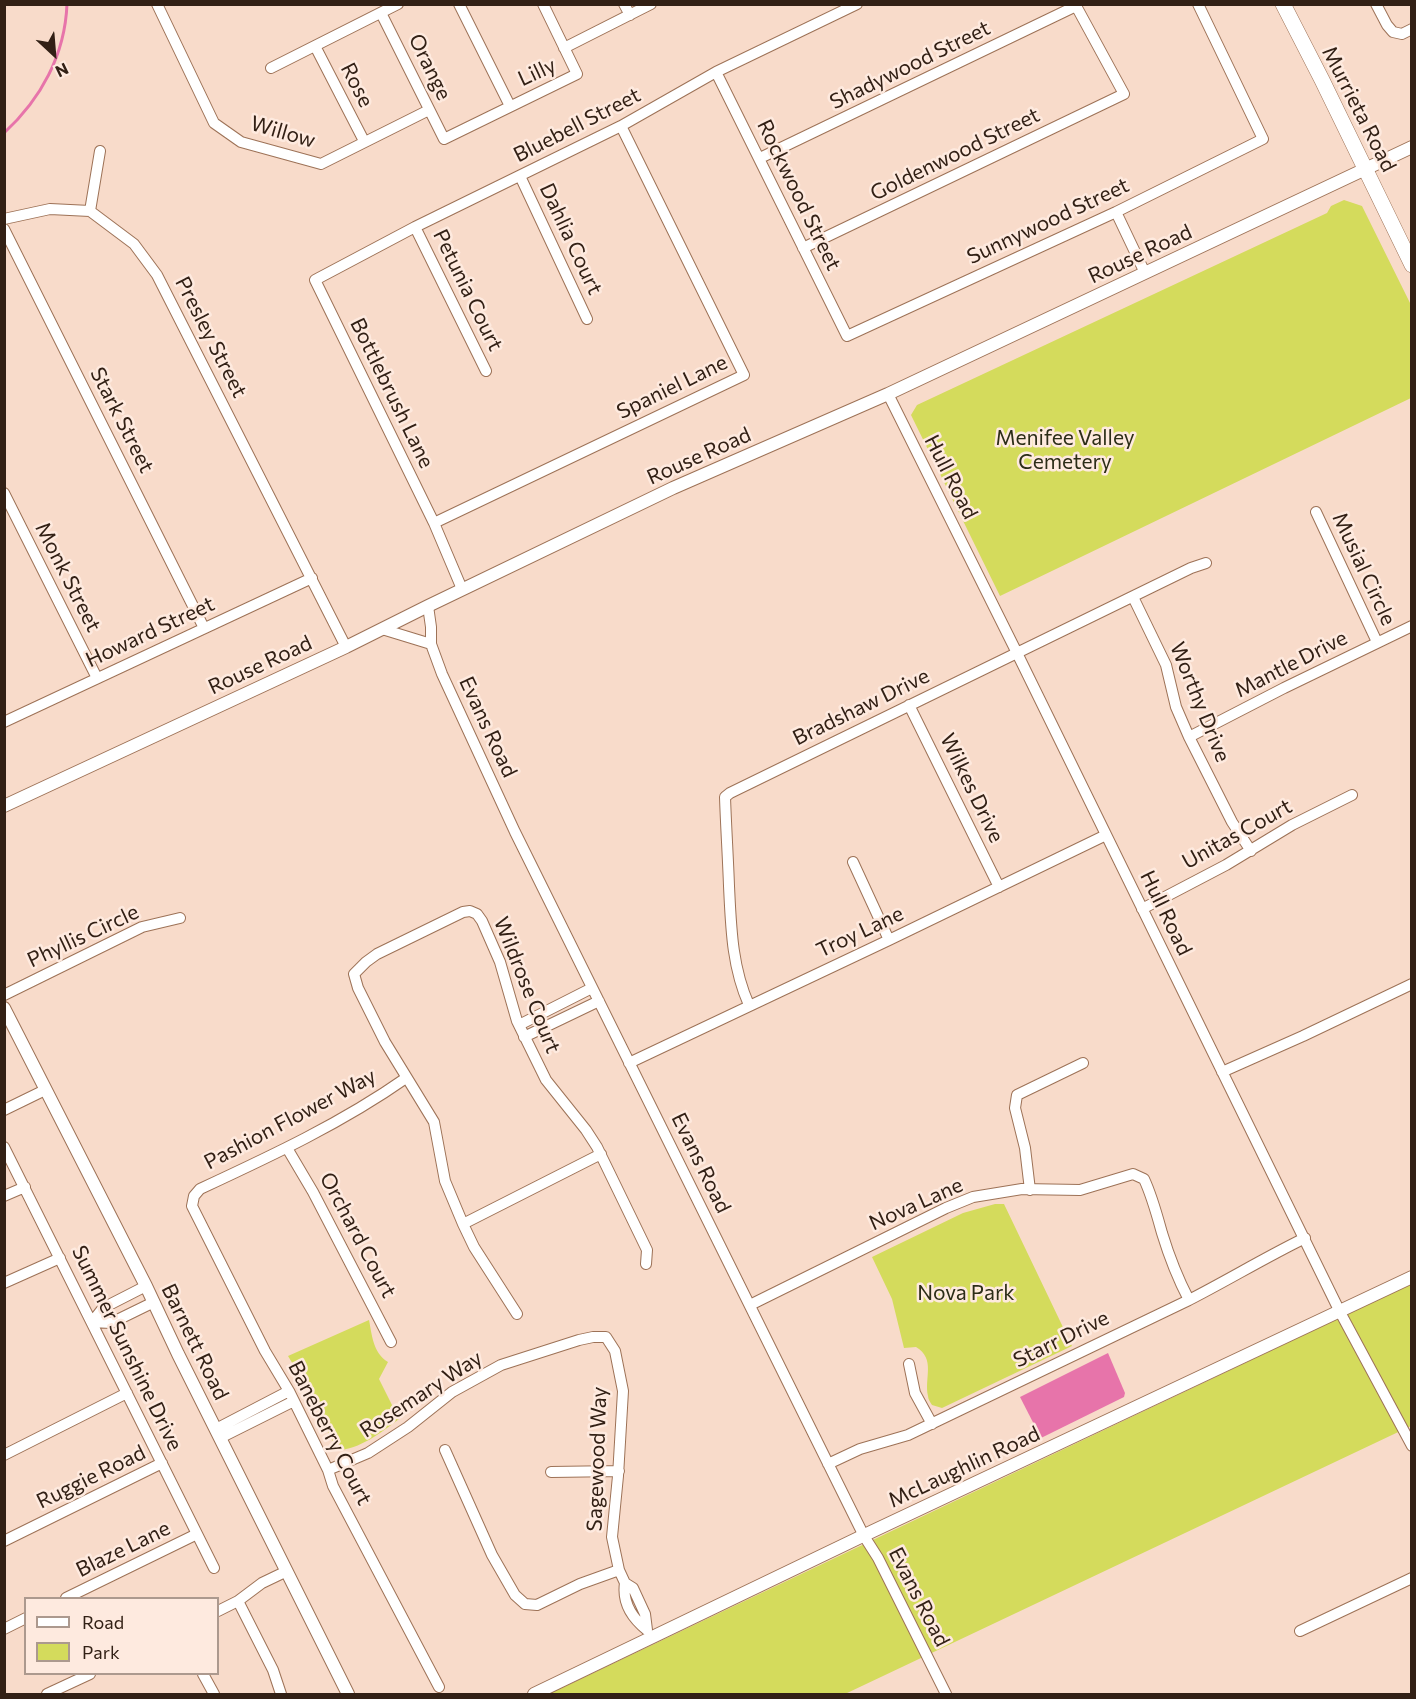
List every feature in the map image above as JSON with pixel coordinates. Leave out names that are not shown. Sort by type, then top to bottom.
[{"type":"main road","name":"Murrieta Road","points":[[1283,4],[1412,265]]},
{"type":"street","name":"Willow","points":[[157,4],[214,123],[241,142],[321,164],[429,110]]},
{"type":"street","points":[[271,68],[398,4]]},
{"type":"street","points":[[459,4],[510,106]]},
{"type":"street","name":"Lilly","points":[[444,139],[577,74],[543,4]]},
{"type":"street","points":[[624,4],[630,15]]},
{"type":"street","points":[[564,48],[651,4]]},
{"type":"street","name":"Bluebell Street","points":[[315,280],[415,226],[621,126],[716,72],[857,4]]},
{"type":"street","name":"Sunnywood Street","points":[[848,336],[1116,212],[1263,139],[1198,4]]},
{"type":"street","points":[[1376,4],[1393,32],[1402,34],[1412,29]]},
{"type":"street","name":"Goldenwood Street","points":[[803,249],[1124,94],[1075,5]]},
{"type":"street","name":"Shadywood Street","points":[[760,158],[1075,5]]},
{"type":"street","name":"Orange","points":[[381,13],[444,139]]},
{"type":"street","name":"Rose","points":[[315,46],[364,141]]},
{"type":"street","name":"Rockwood Street","points":[[716,72],[848,336]]},
{"type":"street","name":"Spaniel Lane","points":[[434,523],[744,375],[621,126]]},
{"type":"street","name":"Rouse Road","points":[[4,806],[346,647],[673,488],[888,394],[1412,147]]},
{"type":"street","points":[[4,219],[50,209],[90,211],[100,151]]},
{"type":"street","name":"Dahlia Court","points":[[520,176],[587,319]]},
{"type":"street","name":"Presley Street","points":[[90,211],[134,244],[157,275],[346,647]]},
{"type":"street","points":[[1116,212],[1145,273]]},
{"type":"street","name":"Petunia Court","points":[[415,226],[486,371]]},
{"type":"street","name":"Stark Street","points":[[4,229],[204,628]]},
{"type":"street","name":"Bottlebrush Lane","points":[[315,280],[434,523],[462,589]]},
{"type":"street","name":"Hull Road","points":[[888,394],[1341,1312],[1412,1446]]},
{"type":"street","name":"Monk Street","points":[[4,493],[97,678]]},
{"type":"street","name":"Musial Circle","points":[[1316,512],[1377,642]]},
{"type":"street","name":"Bradshaw Drive","points":[[749,1005],[741,988],[731,938],[725,797],[909,705],[1191,568],[1206,563]]},
{"type":"street","name":"Howard Street","points":[[4,722],[312,578]]},
{"type":"street","name":"Worthy Drive","points":[[1133,597],[1166,665],[1176,707],[1189,737],[1232,822],[1251,851]]},
{"type":"street","name":"Evans Road","points":[[428,606],[431,645],[442,674],[515,832],[828,1464],[946,1695]]},
{"type":"street","name":"Mantle Drive","points":[[1189,737],[1412,626]]},
{"type":"street","points":[[382,629],[431,645]]},
{"type":"street","name":"Wilkes Drive","points":[[909,705],[999,887]]},
{"type":"street","name":"Unitas Court","points":[[1142,909],[1251,851],[1292,825],[1352,795]]},
{"type":"street","name":"Troy Lane","points":[[629,1063],[1106,835]]},
{"type":"street","points":[[853,862],[889,940]]},
{"type":"street","name":"Wildrose Court","points":[[406,1078],[380,1033],[358,988],[354,974],[377,954],[463,912],[470,911],[477,914],[482,921],[500,962],[519,1025],[546,1080],[586,1130],[601,1154],[647,1250],[646,1264]]},
{"type":"street","name":"Phyllis Circle","points":[[4,995],[142,927],[180,918]]},
{"type":"street","points":[[1222,1072],[1412,984]]},
{"type":"street","points":[[519,1025],[592,988]]},
{"type":"street","points":[[524,1037],[599,1001]]},
{"type":"street","name":"Barnett Road","points":[[4,1008],[146,1286],[348,1695]]},
{"type":"street","points":[[1030,1190],[1025,1148],[1015,1108],[1017,1095],[1083,1063]]},
{"type":"street","points":[[406,1078],[434,1122],[444,1181],[463,1224],[474,1247],[518,1314]]},
{"type":"street","name":"Pashion Flower Way","points":[[194,1196],[200,1189],[287,1148],[376,1099],[406,1078]]},
{"type":"street","points":[[4,1110],[45,1090]]},
{"type":"street","name":"Summer Sunshine Drive","points":[[4,1147],[214,1568]]},
{"type":"street","name":"Orchard Court","points":[[287,1148],[313,1192],[391,1342]]},
{"type":"street","points":[[463,1224],[601,1154]]},
{"type":"street","name":"Nova Lane","points":[[750,1305],[946,1208],[973,1197],[1030,1190],[1080,1190],[1133,1174],[1144,1179],[1150,1190],[1163,1237],[1189,1300]]},
{"type":"street","points":[[4,1197],[24,1187]]},
{"type":"street","name":"Baneberry Court","points":[[194,1196],[192,1206],[265,1351],[292,1396],[328,1470],[333,1486],[439,1687]]},
{"type":"street","name":"Starr Drive","points":[[828,1464],[860,1449],[908,1436],[1189,1300],[1260,1260],[1305,1238]]},
{"type":"street","points":[[4,1283],[60,1258]]},
{"type":"street","name":"McLaughlin Road","points":[[534,1695],[648,1634],[864,1536],[1412,1278]]},
{"type":"street","points":[[92,1322],[103,1308],[146,1286]]},
{"type":"street","points":[[92,1322],[111,1323],[154,1302]]},
{"type":"street","name":"Rosemary Way","points":[[328,1470],[368,1454],[408,1427],[452,1392],[501,1365],[579,1340],[606,1337]]},
{"type":"street","name":"Sagewood Way","points":[[606,1337],[615,1351],[623,1391],[619,1471],[612,1537],[619,1570],[625,1583],[623,1595],[635,1620],[648,1634]]},
{"type":"street","points":[[909,1364],[915,1393],[932,1424]]},
{"type":"street","points":[[4,1455],[128,1393]]},
{"type":"street","points":[[218,1434],[292,1396]]},
{"type":"street","points":[[445,1450],[492,1555],[515,1595],[525,1604],[537,1605],[580,1584],[619,1570]]},
{"type":"street","name":"Ruggie Road","points":[[4,1541],[162,1463]]},
{"type":"street","points":[[551,1472],[619,1471]]},
{"type":"street","name":"Blaze Lane","points":[[70,1597],[197,1534]]},
{"type":"street","points":[[219,1610],[238,1601],[262,1583],[287,1571]]},
{"type":"street","points":[[1300,1631],[1412,1578]]},
{"type":"street","points":[[238,1601],[273,1670],[281,1695]]},
{"type":"street","points":[[4,1629],[24,1619]]},
{"type":"street","points":[[47,1695],[88,1675]]},
{"type":"street","points":[[204,1675],[214,1695]]},
{"type":"green space","name":"Menifee Valley Cemetery","points":[[1344,200],[1362,206],[1411,305],[1411,398],[1000,596],[911,415],[917,405],[1327,213],[1331,206]]},
{"type":"green space","name":"Nova Park","points":[[995,1204],[1004,1204],[1072,1346],[942,1408],[932,1405],[928,1398],[926,1357],[916,1347],[904,1348],[892,1299],[872,1257],[963,1213]]},
{"type":"green space","points":[[1411,1284],[1411,1426],[845,1694],[549,1694]]},
{"type":"green space","points":[[369,1320],[376,1349],[388,1362],[379,1379],[399,1419],[362,1444],[337,1450],[305,1384],[288,1356]]},
{"type":"shaded area","points":[[1108,1353],[1125,1393],[1124,1397],[1041,1438],[1020,1397]]},
{"type":"waterway","points":[[4,133],[29,106],[49,75],[62,41],[67,4]]}]
